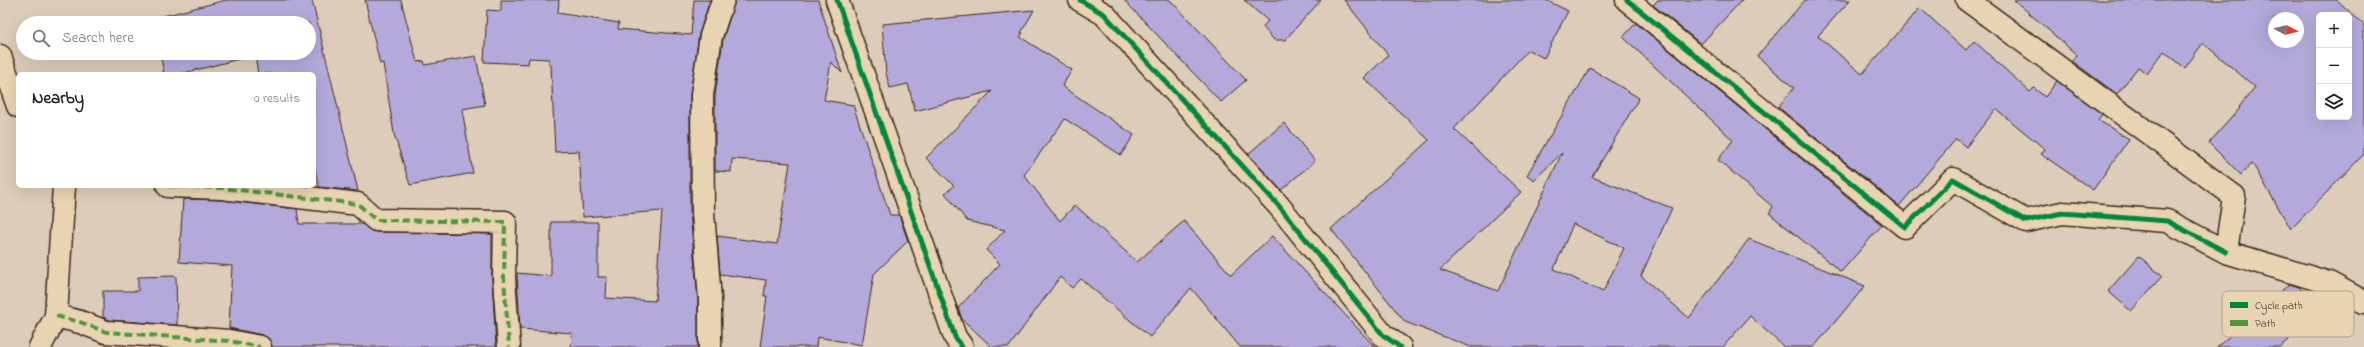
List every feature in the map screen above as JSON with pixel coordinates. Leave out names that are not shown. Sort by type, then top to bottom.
[{"type":"street","points":[[710,347],[710,299],[703,213],[702,95],[711,36],[723,0]]},
{"type":"street","points":[[837,0],[955,338],[962,347]]},
{"type":"street","points":[[1080,0],[1104,14],[1279,206],[1383,335],[1400,347]]},
{"type":"street","points":[[1627,0],[1905,226],[1953,179],[2026,221],[2062,213],[2167,221],[2226,252],[2329,283],[2344,291]]},
{"type":"street","points":[[1967,0],[2234,196],[2226,252]]},
{"type":"street","points":[[0,56],[16,100]]},
{"type":"street","points":[[40,347],[56,316],[64,188]]},
{"type":"street","points":[[222,188],[358,204],[376,220],[505,222],[504,278],[509,347]]},
{"type":"street","points":[[2354,297],[2364,302]]},
{"type":"street","points":[[56,316],[80,322],[106,332],[229,341],[260,347]]},
{"type":"building","points":[[226,0],[312,0],[316,16],[164,16]]},
{"type":"building","points":[[365,0],[401,0],[417,62],[424,61],[425,65],[476,56],[485,105],[462,109],[473,173],[410,185],[394,134],[383,63],[380,64]]},
{"type":"building","points":[[501,0],[559,0],[558,13],[619,23],[618,29],[691,35],[694,0],[710,0],[699,34],[690,95],[690,213],[698,300],[698,347],[571,347],[572,333],[520,329],[517,273],[551,276],[551,222],[598,222],[598,277],[607,277],[606,298],[655,301],[662,211],[583,217],[579,151],[555,152],[551,65],[549,65],[549,59],[529,58],[528,64],[484,62],[487,10],[501,11]]},
{"type":"building","points":[[735,0],[818,0],[842,73],[831,62],[824,100],[853,105],[890,215],[899,215],[908,241],[874,274],[862,345],[817,337],[816,347],[760,347],[767,296],[764,296],[766,280],[720,274],[717,236],[777,244],[790,163],[732,159],[731,172],[715,171],[715,96],[723,39]]},
{"type":"building","points":[[1124,0],[1170,0],[1246,80],[1221,102]]},
{"type":"building","points":[[1244,0],[1321,0],[1285,40],[1274,40],[1263,27],[1268,21]]},
{"type":"building","points":[[1344,0],[1546,0],[1568,11],[1544,58],[1528,50],[1454,129],[1521,192],[1440,270],[1498,291],[1562,153],[1534,180],[1527,175],[1590,68],[1639,98],[1592,177],[1672,208],[1641,276],[1689,318],[1749,239],[1865,286],[1814,347],[1784,347],[1750,316],[1723,347],[1471,347],[1405,322],[1331,229],[1429,140],[1364,78],[1388,55]],"holes":[[[1573,224],[1624,248],[1603,292],[1554,269]]]},
{"type":"building","points":[[1658,0],[1742,0],[1701,44],[1653,5]]},
{"type":"building","points":[[1805,0],[1850,0],[1818,36],[1862,74],[1920,8],[1966,50],[1974,41],[2030,92],[2034,88],[2045,97],[2057,81],[2102,114],[2098,120],[2129,139],[2093,190],[2041,154],[2045,149],[1996,109],[1966,147],[1956,139],[1899,206],[1778,107],[1794,88],[1757,56]]},
{"type":"building","points":[[2014,0],[2337,0],[2350,12],[2316,12],[2316,120],[2352,120],[2352,14],[2364,25],[2364,154],[2291,229],[2252,163],[2241,175],[2209,143],[2240,108],[2239,107],[2255,87],[2203,43],[2185,68],[2164,51],[2147,74],[2138,67],[2117,94],[2072,61],[2077,55]]},
{"type":"building","points":[[1034,10],[1020,37],[1072,70],[1062,86],[1134,135],[1121,155],[1065,119],[1024,175],[1060,221],[1075,205],[1137,262],[1184,221],[1231,275],[1272,236],[1375,347],[1240,347],[1191,288],[1150,337],[1081,279],[1072,288],[1060,277],[1009,347],[992,347],[962,319],[958,308],[1000,264],[986,250],[1005,230],[967,221],[945,193],[954,186],[926,158],[992,91],[915,111],[908,84],[890,88],[886,73],[882,24]]},
{"type":"building","points":[[316,17],[358,191],[319,187],[316,174],[316,72],[258,72],[256,60],[316,60]]},
{"type":"building","points":[[1636,23],[1882,225],[1841,272],[1769,213],[1773,207],[1718,160],[1733,140],[1623,37]]},
{"type":"building","points":[[161,60],[235,60],[188,72],[164,72]]},
{"type":"building","points":[[1284,123],[1315,161],[1281,190],[1248,154]]},
{"type":"building","points":[[183,199],[221,200],[297,209],[299,224],[362,224],[376,232],[492,234],[492,279],[496,347],[272,347],[268,338],[263,335],[229,328],[232,266],[179,262]]},
{"type":"building","points":[[2139,256],[2162,276],[2131,311],[2108,291]]},
{"type":"building","points":[[176,276],[177,325],[109,320],[103,317],[103,291],[138,291],[138,277]]},
{"type":"building","points":[[2289,284],[2299,287],[2302,291],[2281,291]]},
{"type":"building","points":[[2228,337],[2291,337],[2280,347],[2217,347]]},
{"type":"marked path","points":[[222,188],[358,204],[376,220],[505,222],[504,278],[509,347]]},
{"type":"marked path","points":[[56,316],[80,322],[106,332],[229,341],[260,347]]},
{"type":"cycle path","points":[[837,0],[955,337],[962,347]]},
{"type":"cycle path","points":[[1080,0],[1104,14],[1279,206],[1383,335],[1400,347]]},
{"type":"cycle path","points":[[1627,0],[1905,227],[1953,179],[2026,221],[2062,213],[2167,221],[2226,252]]}]
